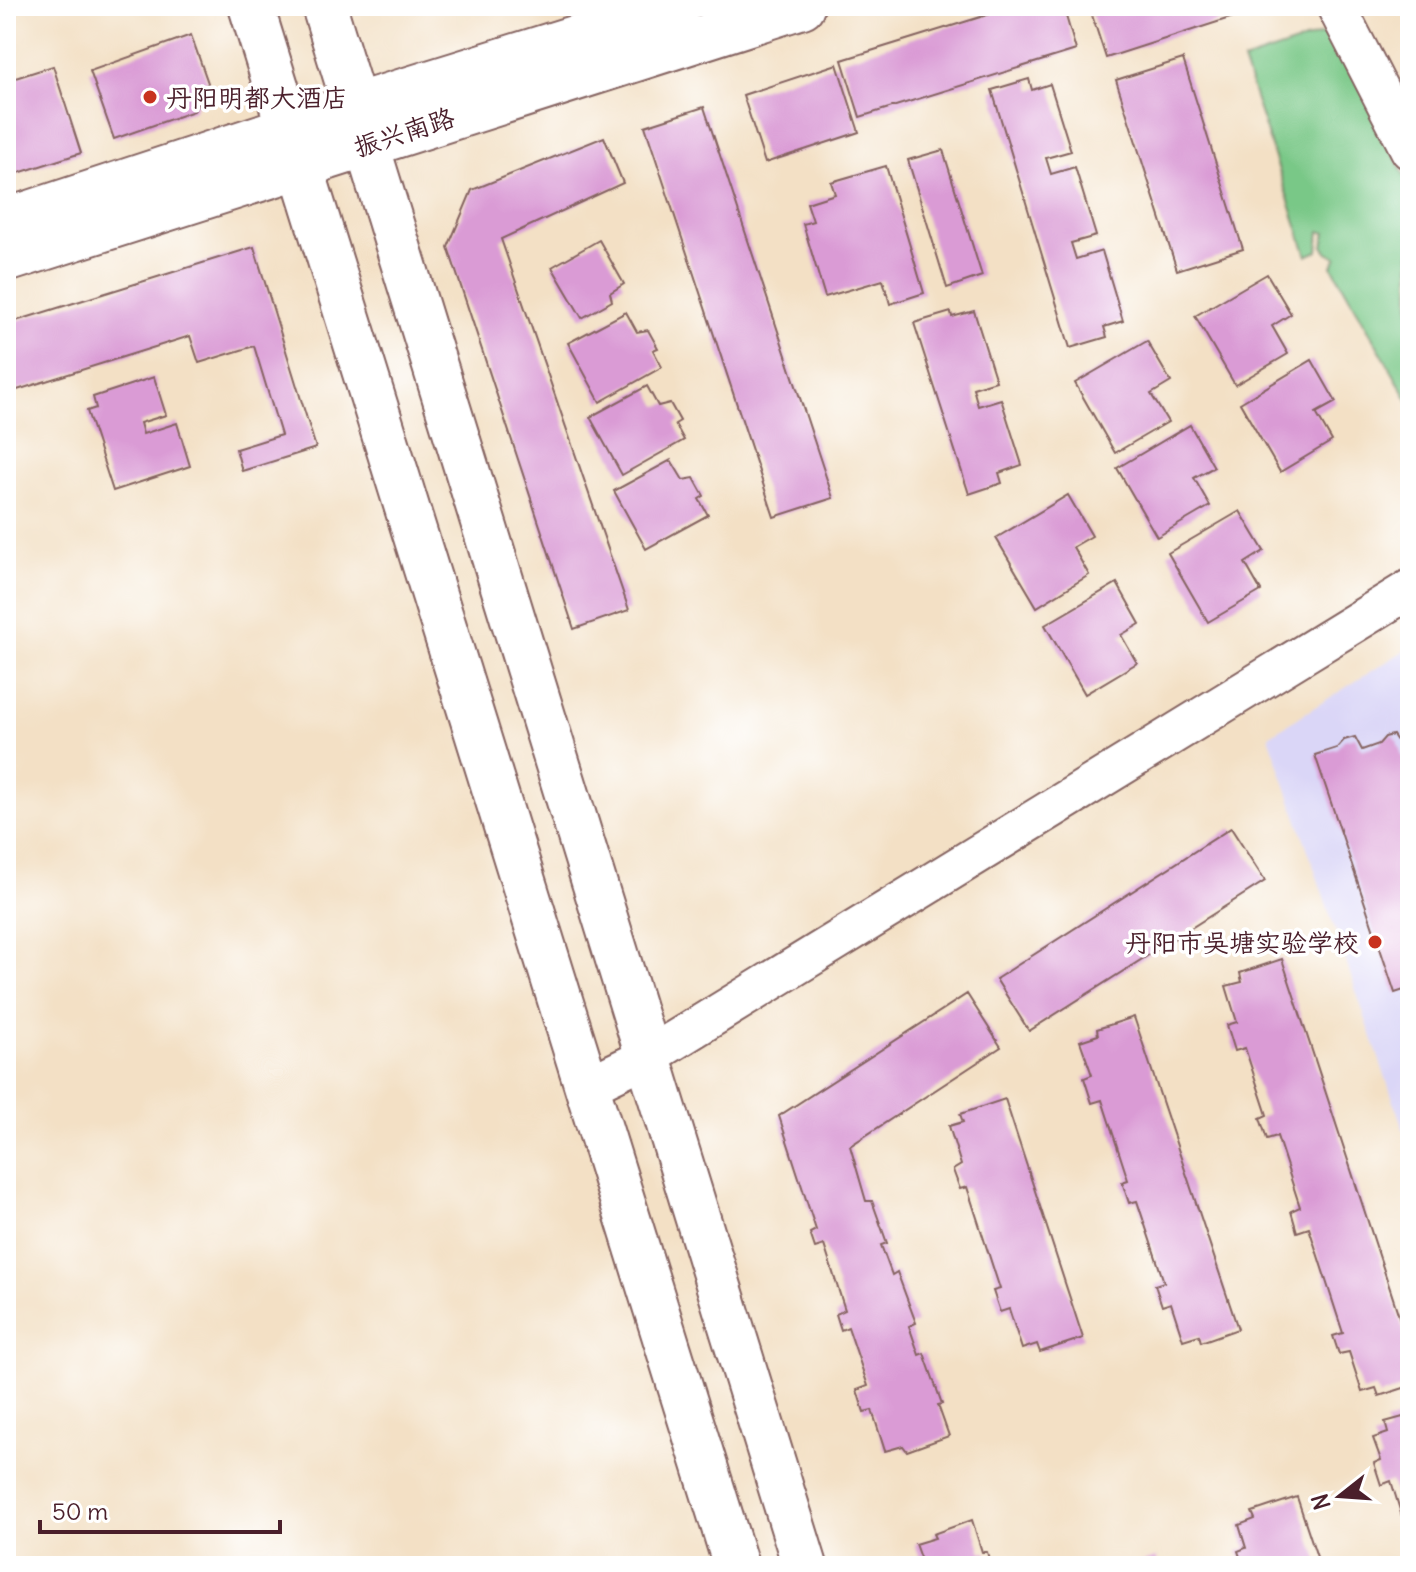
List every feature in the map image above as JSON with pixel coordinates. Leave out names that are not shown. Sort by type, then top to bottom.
[{"type":"street","points":[[251,6],[736,1566]]},
{"type":"street","points":[[324,6],[805,1566]]},
{"type":"street","name":"振兴南路","points":[[6,221],[295,146],[360,125],[677,6]]},
{"type":"street","name":"振兴南路","points":[[360,125],[802,6]]},
{"type":"street","points":[[1336,6],[1410,150]]},
{"type":"street","name":"振兴南路","points":[[6,260],[295,146]]},
{"type":"street","points":[[587,1086],[649,1056],[1410,589]]},
{"type":"shaded area","name":"丹阳市吴塘实验学校","points":[[1410,647],[1410,1149],[1269,736]]},
{"type":"green space","points":[[1332,31],[1410,187],[1410,403],[1332,266],[1337,257],[1328,253],[1323,246],[1326,233],[1320,231],[1318,251],[1307,256],[1243,61]]},
{"type":"building","points":[[1016,6],[1063,6],[1076,50],[860,117],[842,60]]},
{"type":"building","points":[[1089,6],[1264,6],[1264,7],[1106,58]]},
{"type":"building","name":"丹阳明都大酒店","points":[[191,35],[208,83],[194,111],[114,139],[90,71]]},
{"type":"building","points":[[1183,59],[1243,249],[1177,270],[1116,80]]},
{"type":"building","points":[[837,64],[859,132],[765,163],[743,95]]},
{"type":"building","points":[[53,66],[81,153],[6,177],[6,81]]},
{"type":"building","points":[[1029,79],[1032,90],[1050,84],[1071,151],[1046,158],[1051,174],[1075,167],[1096,236],[1071,243],[1076,259],[1102,251],[1123,321],[1104,327],[1107,337],[1070,348],[992,90]]},
{"type":"building","points":[[704,107],[833,498],[774,517],[645,126]]},
{"type":"building","points":[[604,137],[623,183],[501,239],[629,610],[574,629],[448,247],[472,190]]},
{"type":"building","points":[[943,150],[982,276],[947,288],[908,160]]},
{"type":"building","points":[[886,166],[924,293],[890,304],[883,280],[825,297],[803,224],[813,221],[807,203],[835,194],[831,182]]},
{"type":"building","points":[[599,240],[624,284],[610,293],[612,301],[582,318],[552,267]]},
{"type":"building","points":[[254,247],[316,448],[242,471],[236,449],[281,435],[254,346],[199,363],[190,336],[14,391],[6,364],[6,324]]},
{"type":"building","points":[[1267,274],[1291,314],[1272,326],[1288,354],[1235,385],[1195,316]]},
{"type":"building","points":[[974,311],[996,381],[973,388],[978,406],[1001,399],[1022,465],[999,473],[1002,483],[969,494],[914,323],[951,312],[952,317]]},
{"type":"building","points":[[626,312],[637,332],[648,330],[658,348],[653,350],[662,367],[600,402],[568,343]]},
{"type":"building","points":[[1147,341],[1171,382],[1151,394],[1168,422],[1115,453],[1075,383]]},
{"type":"building","points":[[1312,360],[1336,402],[1316,413],[1332,441],[1280,472],[1240,403]]},
{"type":"building","points":[[154,377],[166,415],[140,423],[143,434],[177,423],[190,466],[113,491],[87,411],[96,408],[93,397]]},
{"type":"building","points":[[647,386],[658,406],[670,403],[680,421],[675,424],[684,440],[622,475],[590,417]]},
{"type":"building","points":[[1190,425],[1214,467],[1194,478],[1210,506],[1157,537],[1117,468]]},
{"type":"building","points":[[671,460],[683,480],[694,478],[704,496],[699,499],[708,515],[646,549],[614,491]]},
{"type":"building","points":[[1068,495],[1092,536],[1073,547],[1089,575],[1037,607],[996,538]]},
{"type":"building","points":[[1240,511],[1264,551],[1245,563],[1261,591],[1208,622],[1168,553]]},
{"type":"building","points":[[1117,583],[1140,624],[1121,635],[1137,663],[1085,694],[1045,625]]},
{"type":"building","points":[[1393,735],[1410,778],[1410,988],[1395,993],[1315,755],[1337,748],[1344,740],[1355,737],[1362,750]]},
{"type":"building","points":[[1231,828],[1265,881],[1029,1031],[996,979]]},
{"type":"building","points":[[1282,959],[1410,1350],[1410,1386],[1379,1396],[1376,1388],[1362,1392],[1349,1352],[1339,1354],[1333,1336],[1343,1333],[1309,1228],[1297,1232],[1291,1211],[1300,1207],[1277,1136],[1267,1139],[1260,1118],[1267,1115],[1245,1048],[1235,1051],[1227,1025],[1237,1022],[1226,986],[1242,982],[1240,973]]},
{"type":"building","points":[[967,994],[1001,1047],[850,1146],[866,1201],[872,1201],[887,1243],[881,1245],[892,1275],[897,1272],[916,1323],[909,1326],[919,1355],[924,1353],[942,1404],[938,1405],[949,1436],[907,1451],[903,1446],[885,1451],[872,1410],[864,1412],[857,1390],[868,1386],[848,1327],[841,1330],[836,1314],[845,1310],[824,1245],[815,1248],[810,1233],[816,1230],[779,1116]]},
{"type":"building","points":[[1134,1017],[1238,1329],[1201,1342],[1199,1335],[1183,1340],[1171,1303],[1162,1306],[1155,1285],[1164,1282],[1137,1201],[1129,1203],[1122,1182],[1128,1180],[1102,1100],[1092,1103],[1084,1078],[1092,1075],[1080,1041],[1098,1035],[1097,1029]]},
{"type":"building","points":[[1005,1099],[1083,1338],[1040,1352],[1037,1344],[1022,1349],[1009,1309],[1000,1312],[993,1291],[1000,1289],[967,1187],[960,1189],[953,1170],[961,1165],[949,1126],[963,1122],[960,1114]]},
{"type":"building","points":[[1410,1415],[1409,1539],[1391,1481],[1381,1485],[1374,1463],[1381,1460],[1373,1438],[1388,1433],[1385,1422]]},
{"type":"building","points":[[1297,1497],[1320,1566],[1243,1566],[1238,1551],[1246,1548],[1239,1525],[1255,1519],[1252,1512]]},
{"type":"building","points":[[972,1520],[982,1552],[987,1552],[991,1566],[923,1566],[915,1544]]},
{"type":"building","points":[[1156,1558],[1159,1566],[1132,1566],[1132,1565]]},
{"type":"place","name":"丹阳明都大酒店","points":[[150,97]]},
{"type":"place","name":"丹阳市吴塘实验学校","points":[[1375,942]]}]
